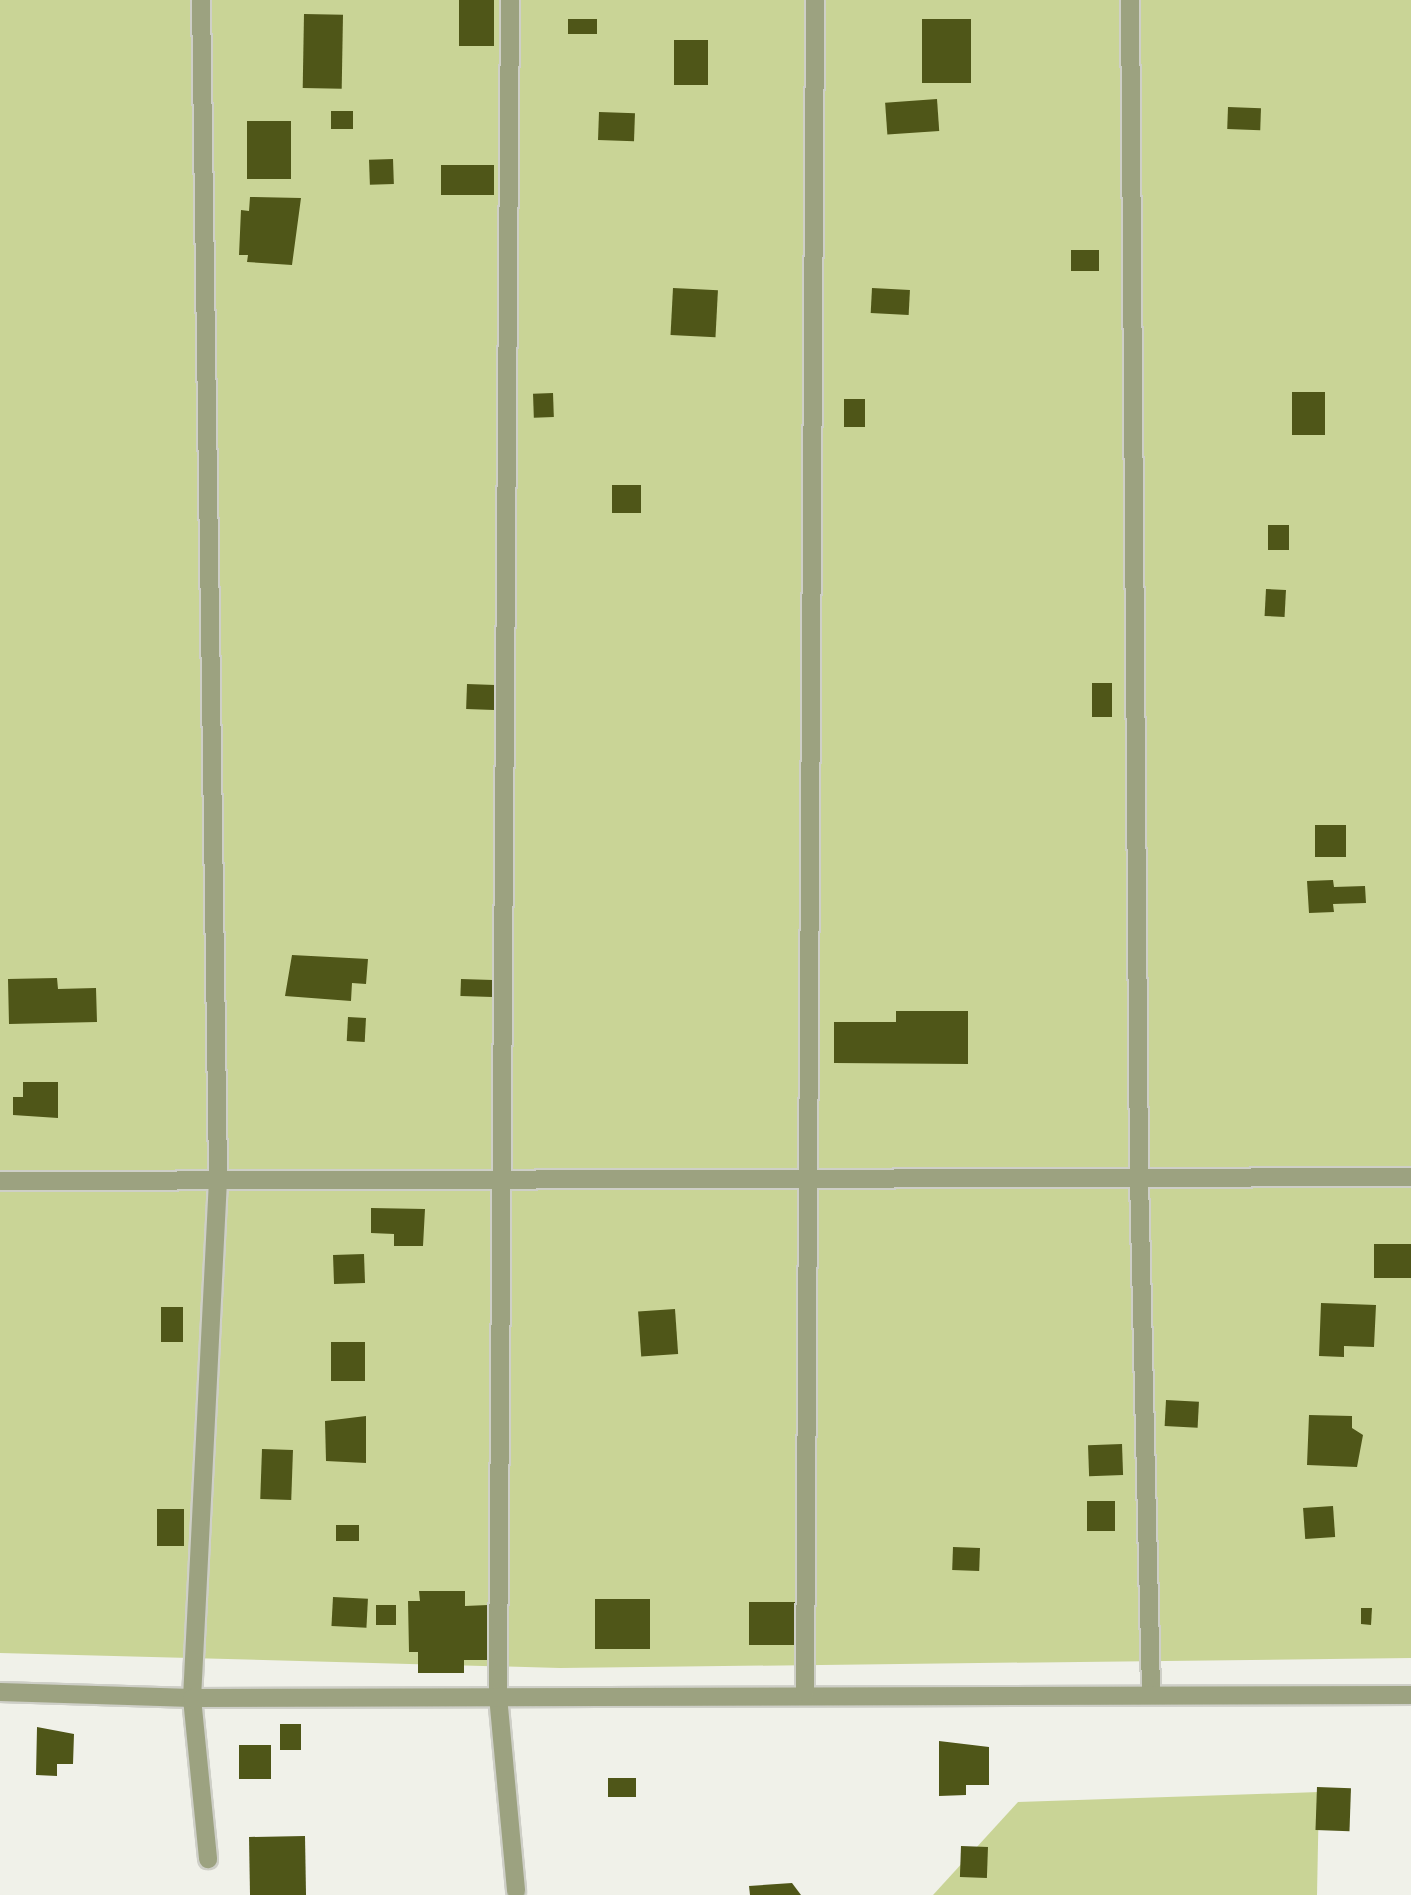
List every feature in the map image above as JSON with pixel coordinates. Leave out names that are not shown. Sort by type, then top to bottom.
[{"type":"street","points":[[201,0],[218,1180],[192,1698],[208,1859]]},
{"type":"street","points":[[510,0],[498,1696],[516,1891]]},
{"type":"street","points":[[805,1692],[810,1179],[815,0]]},
{"type":"street","points":[[1130,0],[1138,1178],[1151,1692]]},
{"type":"street","points":[[0,1181],[1411,1177]]},
{"type":"street","points":[[0,1692],[192,1698],[805,1692],[1411,1695]]},
{"type":"green space","points":[[0,0],[1411,0],[1411,1658],[560,1668],[0,1653]]},
{"type":"green space","points":[[1319,1792],[1317,1895],[933,1895],[1018,1802]]},
{"type":"building","points":[[459,0],[494,0],[494,46],[459,46]]},
{"type":"building","points":[[304,14],[343,15],[342,89],[303,88]]},
{"type":"building","points":[[568,19],[597,19],[597,34],[568,34]]},
{"type":"building","points":[[922,19],[971,19],[971,83],[922,83]]},
{"type":"building","points":[[674,40],[708,40],[708,85],[674,85]]},
{"type":"building","points":[[937,99],[939,131],[887,135],[885,103]]},
{"type":"building","points":[[1228,107],[1261,108],[1260,130],[1227,129]]},
{"type":"building","points":[[331,111],[353,111],[353,129],[331,129]]},
{"type":"building","points":[[599,112],[635,113],[634,141],[598,140]]},
{"type":"building","points":[[247,121],[291,121],[291,179],[247,179]]},
{"type":"building","points":[[393,159],[394,184],[370,185],[369,160]]},
{"type":"building","points":[[441,165],[494,165],[494,195],[441,195]]},
{"type":"building","points":[[250,197],[301,198],[292,265],[247,262],[248,255],[239,255],[241,210],[249,211]]},
{"type":"building","points":[[1071,250],[1099,250],[1099,271],[1071,271]]},
{"type":"building","points":[[673,288],[718,290],[715,337],[671,335]]},
{"type":"building","points":[[872,288],[910,290],[909,315],[871,313]]},
{"type":"building","points":[[1292,392],[1325,392],[1325,435],[1292,435]]},
{"type":"building","points":[[553,393],[554,417],[534,418],[533,394]]},
{"type":"building","points":[[844,399],[865,399],[865,427],[844,427]]},
{"type":"building","points":[[612,485],[641,485],[641,513],[612,513]]},
{"type":"building","points":[[1268,525],[1289,525],[1289,550],[1268,550]]},
{"type":"building","points":[[1266,589],[1286,590],[1285,617],[1265,616]]},
{"type":"building","points":[[1092,683],[1112,683],[1112,717],[1092,717]]},
{"type":"building","points":[[467,684],[495,685],[494,710],[466,709]]},
{"type":"building","points":[[1315,825],[1346,825],[1346,857],[1315,857]]},
{"type":"building","points":[[1333,880],[1334,887],[1365,886],[1366,903],[1333,904],[1334,912],[1309,913],[1307,881]]},
{"type":"building","points":[[292,955],[368,959],[366,984],[352,983],[351,1001],[285,996]]},
{"type":"building","points":[[57,978],[58,989],[96,988],[97,1022],[9,1024],[8,979]]},
{"type":"building","points":[[461,979],[493,980],[492,997],[460,996]]},
{"type":"building","points":[[896,1011],[968,1011],[968,1064],[834,1063],[834,1022],[896,1022]]},
{"type":"building","points":[[348,1017],[366,1018],[365,1042],[347,1041]]},
{"type":"building","points":[[23,1082],[58,1082],[58,1118],[13,1115],[13,1097],[23,1097]]},
{"type":"building","points":[[371,1208],[425,1209],[423,1246],[394,1246],[394,1234],[371,1233]]},
{"type":"building","points":[[1374,1244],[1411,1244],[1411,1278],[1374,1278]]},
{"type":"building","points":[[364,1254],[365,1283],[334,1284],[333,1255]]},
{"type":"building","points":[[1321,1303],[1376,1305],[1374,1347],[1344,1346],[1344,1357],[1319,1356]]},
{"type":"building","points":[[161,1307],[183,1307],[183,1342],[161,1342]]},
{"type":"building","points":[[675,1309],[678,1354],[641,1356],[638,1312]]},
{"type":"building","points":[[331,1342],[365,1342],[365,1381],[331,1381]]},
{"type":"building","points":[[1166,1400],[1199,1402],[1198,1428],[1165,1426]]},
{"type":"building","points":[[1309,1415],[1352,1416],[1352,1428],[1363,1435],[1357,1467],[1307,1465]]},
{"type":"building","points":[[366,1416],[366,1463],[326,1461],[325,1421]]},
{"type":"building","points":[[1122,1444],[1123,1475],[1089,1476],[1088,1445]]},
{"type":"building","points":[[262,1449],[293,1450],[291,1500],[260,1499]]},
{"type":"building","points":[[1087,1501],[1115,1501],[1115,1531],[1087,1531]]},
{"type":"building","points":[[1333,1506],[1335,1537],[1305,1539],[1303,1508]]},
{"type":"building","points":[[157,1509],[184,1509],[184,1546],[157,1546]]},
{"type":"building","points":[[336,1525],[359,1525],[359,1541],[336,1541]]},
{"type":"building","points":[[953,1547],[980,1548],[979,1571],[952,1570]]},
{"type":"building","points":[[419,1591],[465,1591],[465,1606],[488,1605],[489,1660],[464,1660],[464,1673],[418,1673],[418,1652],[409,1652],[408,1601],[420,1601]]},
{"type":"building","points":[[333,1597],[368,1599],[366,1628],[331,1626]]},
{"type":"building","points":[[595,1599],[650,1599],[650,1649],[595,1649]]},
{"type":"building","points":[[749,1602],[797,1602],[797,1645],[749,1645]]},
{"type":"building","points":[[376,1605],[396,1605],[396,1625],[376,1625]]},
{"type":"building","points":[[1361,1608],[1372,1608],[1371,1625],[1361,1624]]},
{"type":"building","points":[[280,1724],[301,1724],[301,1750],[280,1750]]},
{"type":"building","points":[[37,1727],[74,1734],[73,1764],[57,1764],[57,1776],[36,1775]]},
{"type":"building","points":[[939,1741],[989,1747],[989,1785],[966,1785],[966,1795],[939,1796]]},
{"type":"building","points":[[239,1745],[271,1745],[271,1779],[239,1779]]},
{"type":"building","points":[[608,1778],[636,1778],[636,1797],[608,1797]]},
{"type":"building","points":[[1317,1787],[1351,1788],[1349,1831],[1315,1830]]},
{"type":"building","points":[[305,1836],[306,1895],[250,1895],[249,1837]]},
{"type":"building","points":[[961,1846],[988,1847],[987,1878],[960,1877]]},
{"type":"building","points":[[792,1883],[801,1895],[750,1895],[749,1886]]}]
